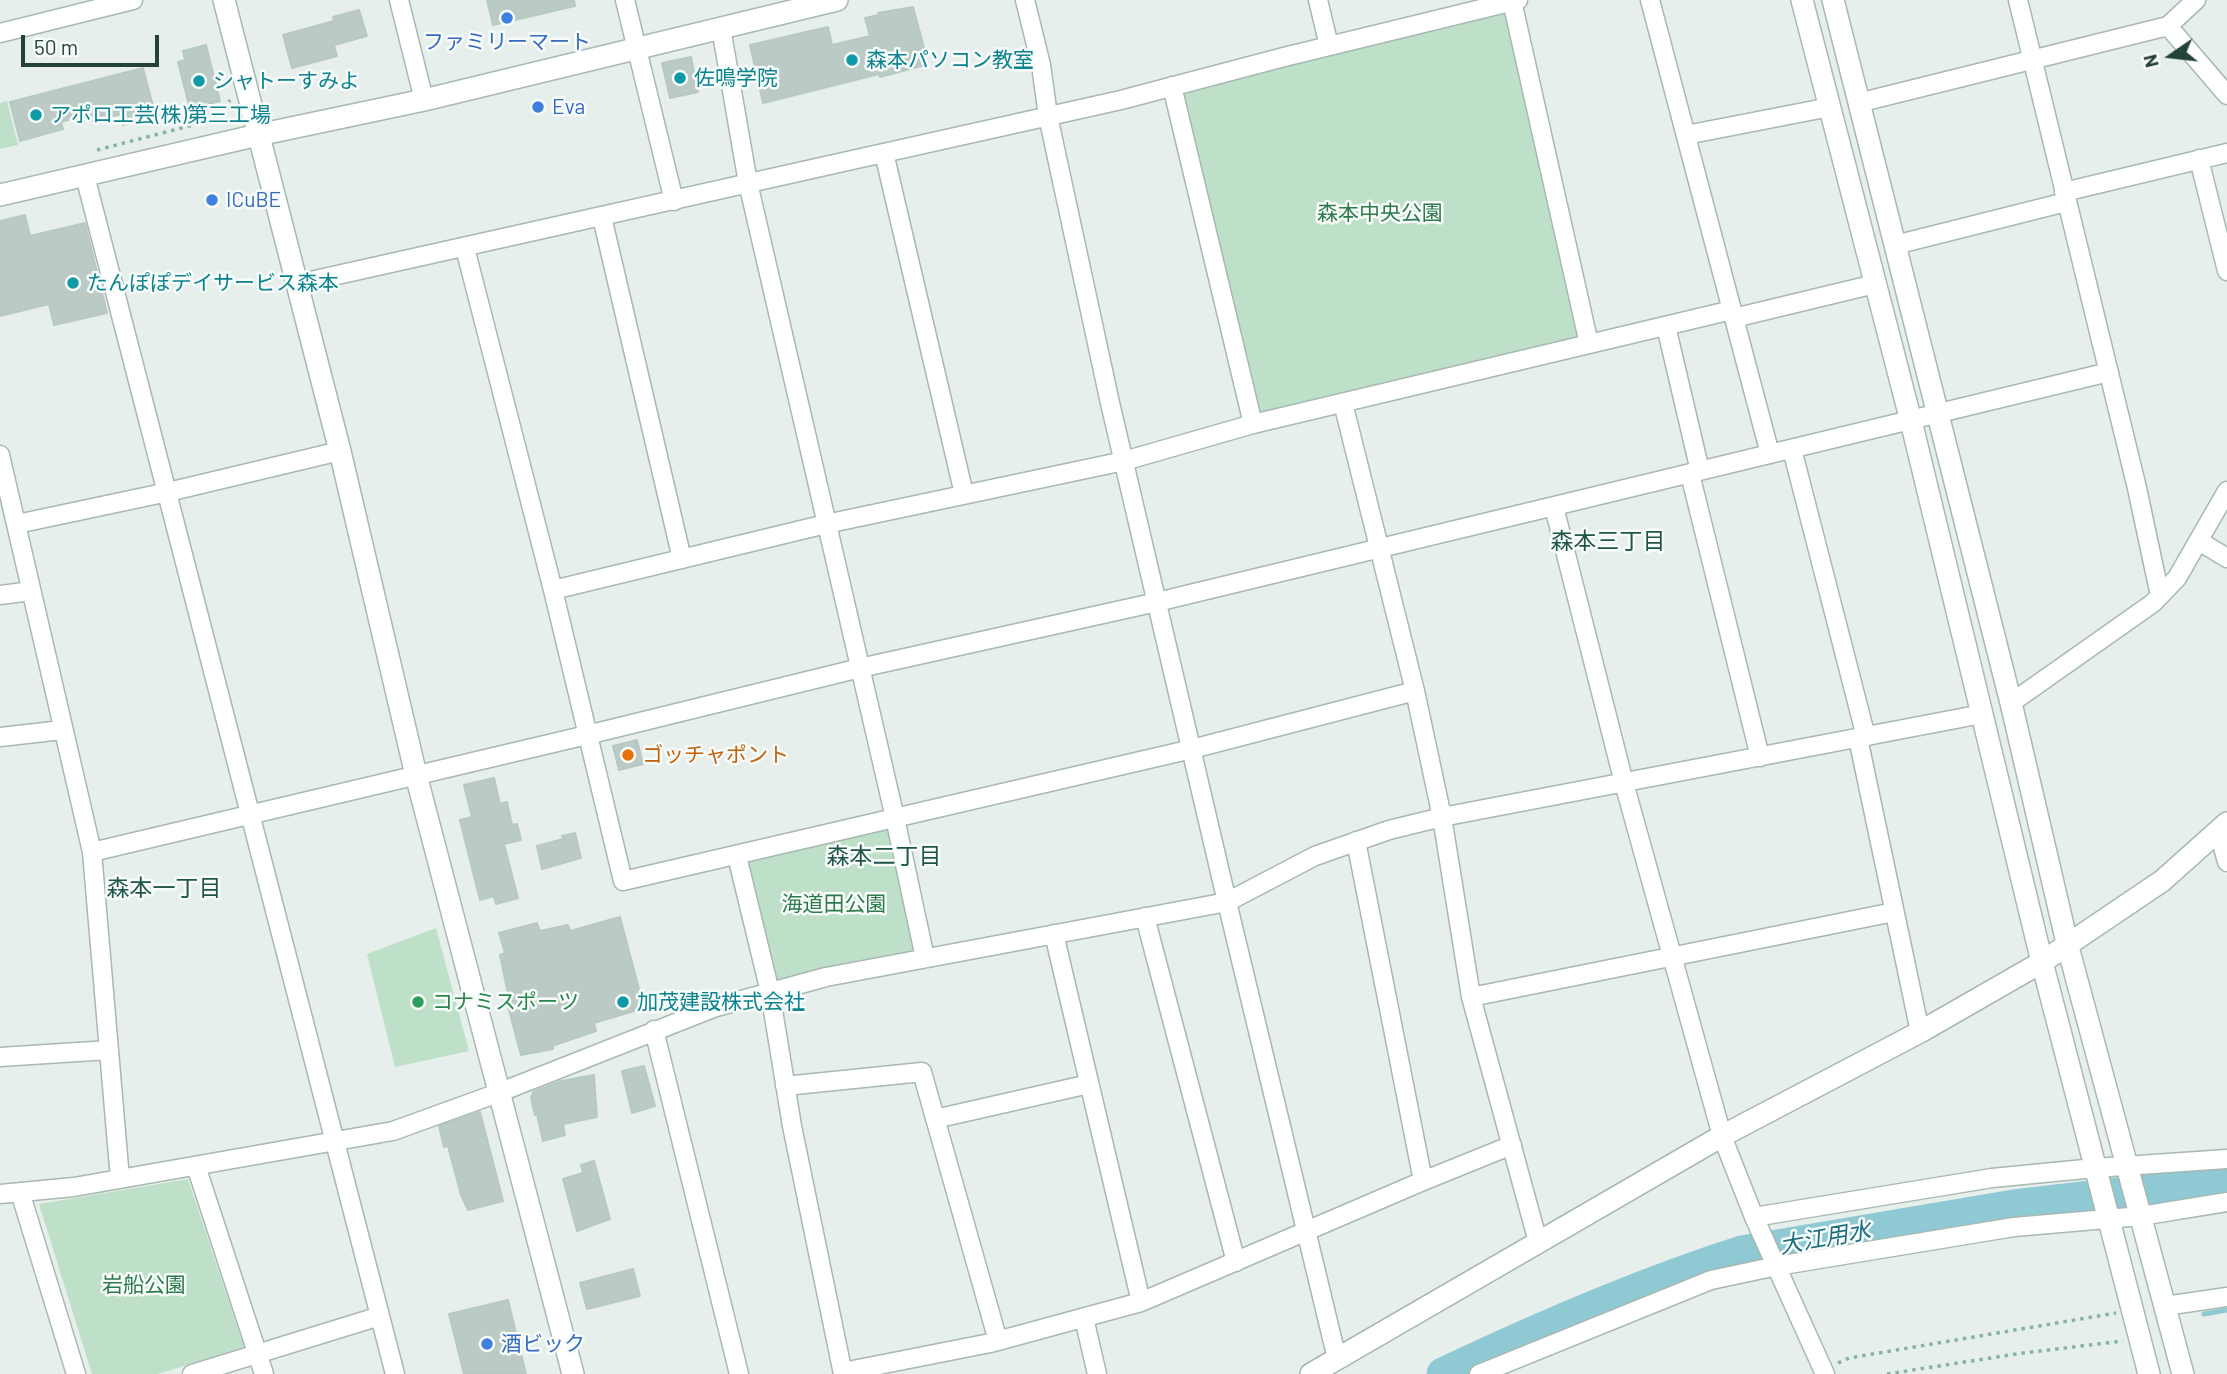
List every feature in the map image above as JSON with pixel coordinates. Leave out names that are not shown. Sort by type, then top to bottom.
[{"type":"street","points":[[0,33],[66,8],[133,0]]},
{"type":"street","points":[[224,0],[340,451],[416,775],[573,1374]]},
{"type":"street","points":[[398,0],[424,100]]},
{"type":"street","points":[[625,0],[674,201]]},
{"type":"street","points":[[0,195],[258,135],[424,100],[836,0]]},
{"type":"street","points":[[1025,0],[1124,461],[1337,1359]]},
{"type":"street","points":[[1318,0],[1329,46]]},
{"type":"street","points":[[1650,0],[1770,454]]},
{"type":"street","points":[[1802,0],[1911,421],[2042,962],[2149,1374]]},
{"type":"street","points":[[1833,0],[2011,703],[2068,947],[2183,1374]]},
{"type":"street","points":[[2018,0],[2161,596]]},
{"type":"street","points":[[1858,103],[2168,26],[2196,0]]},
{"type":"street","points":[[297,284],[1048,116],[1515,1],[1589,344]]},
{"type":"street","points":[[2168,26],[2227,96]]},
{"type":"street","points":[[721,28],[748,183],[926,958]]},
{"type":"street","points":[[1172,86],[1252,424]]},
{"type":"street","points":[[1686,135],[1830,107]]},
{"type":"street","points":[[884,153],[964,494]]},
{"type":"street","points":[[1895,244],[2227,153]]},
{"type":"street","points":[[2199,159],[2227,271]]},
{"type":"street","points":[[85,176],[395,1374]]},
{"type":"street","points":[[602,217],[682,559]]},
{"type":"street","points":[[465,248],[554,590],[623,881],[1192,749],[1415,691]]},
{"type":"street","points":[[554,590],[826,524],[1124,461],[1252,424],[1666,326],[1875,284]]},
{"type":"street","points":[[1666,326],[1695,472],[1760,757]]},
{"type":"street","points":[[92,852],[587,736],[860,668],[1380,549],[2109,372]]},
{"type":"street","points":[[1343,403],[1415,691],[1442,817],[1471,997],[1538,1242]]},
{"type":"street","points":[[1793,449],[1862,737],[1894,912],[1920,1032]]},
{"type":"street","points":[[17,524],[340,451]]},
{"type":"street","points":[[0,455],[92,852],[120,1179]]},
{"type":"street","points":[[2011,703],[2161,596],[2177,578],[2227,491]]},
{"type":"street","points":[[1554,507],[1624,783],[1722,1136],[1756,1222],[1824,1371]]},
{"type":"street","points":[[2199,541],[2227,558]]},
{"type":"street","points":[[0,595],[31,591]]},
{"type":"street","points":[[0,1194],[120,1179],[393,1132],[716,1007],[826,977],[1227,902],[1315,856],[1389,830],[1442,817],[1982,714]]},
{"type":"street","points":[[0,737],[62,730]]},
{"type":"street","points":[[1311,1374],[1722,1136],[1920,1032],[2068,947],[2162,881],[2223,828]]},
{"type":"street","points":[[2223,828],[2227,862]]},
{"type":"street","points":[[1356,841],[1423,1181]]},
{"type":"street","points":[[737,856],[770,992],[785,1086],[843,1373],[998,1341],[1141,1303],[1512,1145]]},
{"type":"street","points":[[1471,997],[1894,912]]},
{"type":"street","points":[[1145,917],[1236,1262]]},
{"type":"street","points":[[1054,933],[1141,1303]]},
{"type":"street","points":[[654,1030],[739,1374]]},
{"type":"street","points":[[0,1057],[109,1050]]},
{"type":"street","points":[[785,1086],[922,1072],[998,1341]]},
{"type":"street","points":[[935,1119],[1089,1084]]},
{"type":"street","points":[[1756,1222],[1992,1178],[2129,1170],[2227,1159]]},
{"type":"street","points":[[196,1166],[264,1374]]},
{"type":"street","points":[[20,1192],[76,1374]]},
{"type":"street","points":[[1479,1374],[1711,1280],[1776,1264],[2014,1227],[2227,1202]]},
{"type":"street","points":[[2165,1306],[2227,1297]]},
{"type":"street","points":[[192,1374],[380,1317]]},
{"type":"street","points":[[1084,1318],[1097,1374]]},
{"type":"path","points":[[94,151],[216,119],[230,100]]},
{"type":"path","points":[[1824,1371],[1849,1358],[2132,1310]]},
{"type":"path","points":[[1886,1374],[2022,1353],[2139,1339]]},
{"type":"green space","name":"森本中央公園","points":[[1512,1],[1589,344],[1251,416],[1172,86]]},
{"type":"green space","points":[[7,101],[18,145],[0,149],[0,103]]},
{"type":"green space","name":"海道田公園","points":[[888,824],[915,952],[774,981],[745,861]]},
{"type":"green space","name":"コナミスポーツ","points":[[436,928],[469,1051],[395,1067],[367,954]]},
{"type":"green space","name":"岩船公園","points":[[188,1179],[244,1347],[158,1374],[92,1374],[39,1204]]},
{"type":"building","name":"ファミリーマート","points":[[487,0],[574,0],[575,6],[493,25]]},
{"type":"building","points":[[913,7],[926,55],[923,56],[925,65],[763,103],[750,45],[828,27],[832,45],[870,36],[865,18]]},
{"type":"building","points":[[359,10],[367,36],[334,45],[337,56],[292,68],[283,35],[334,21],[333,17]]},
{"type":"building","name":"シャトーすみよ","points":[[206,45],[220,101],[190,109],[178,62],[185,60],[183,51]]},
{"type":"building","name":"佐鳴学院","points":[[691,57],[698,92],[670,98],[662,63]]},
{"type":"building","points":[[143,68],[155,114],[123,125],[122,114],[90,121],[88,114],[61,122],[63,129],[20,141],[10,102]]},
{"type":"building","points":[[25,215],[30,236],[85,223],[107,313],[54,325],[49,304],[0,316],[0,221]]},
{"type":"building","name":"ゴッチャポント","points":[[637,740],[643,764],[619,770],[613,746]]},
{"type":"building","points":[[494,778],[500,804],[507,802],[512,825],[517,824],[521,840],[504,844],[518,898],[496,904],[494,896],[480,900],[460,820],[472,817],[464,785]]},
{"type":"building","points":[[575,833],[581,858],[542,869],[537,846]]},
{"type":"building","points":[[620,917],[644,1008],[594,1023],[596,1031],[552,1046],[553,1049],[521,1055],[505,995],[508,994],[500,955],[505,953],[499,933],[537,923],[540,931],[568,925],[570,931]]},
{"type":"building","points":[[644,1066],[655,1106],[632,1113],[622,1071]]},
{"type":"building","points":[[594,1075],[597,1117],[563,1124],[565,1135],[543,1141],[531,1098],[533,1092],[561,1081]]},
{"type":"building","points":[[480,1112],[503,1201],[468,1210],[461,1195],[448,1146],[444,1147],[439,1126]]},
{"type":"building","points":[[594,1161],[610,1219],[577,1231],[563,1179],[583,1173],[581,1165]]},
{"type":"building","points":[[633,1269],[640,1296],[587,1309],[580,1283]]},
{"type":"building","name":"酒ビック","points":[[508,1300],[526,1374],[464,1374],[449,1314]]},
{"type":"waterway","name":"大江用水","points":[[1443,1374],[1590,1308],[1742,1252],[2014,1206],[2227,1181]]},
{"type":"waterway","points":[[2204,1314],[2227,1310]]},
{"type":"place","name":"ファミリーマート","points":[[507,18]]},
{"type":"place","name":"森本パソコン教室","points":[[852,60]]},
{"type":"place","name":"佐鳴学院","points":[[680,78]]},
{"type":"place","name":"シャトーすみよ","points":[[199,81]]},
{"type":"place","name":"Eva","points":[[538,107]]},
{"type":"place","name":"アポロ工芸(株)第三工場","points":[[36,115]]},
{"type":"place","name":"ICuBE","points":[[212,200]]},
{"type":"place","name":"たんぽぽデイサービス森本","points":[[73,283]]},
{"type":"place","name":"ゴッチャポント","points":[[628,755]]},
{"type":"place","name":"コナミスポーツ","points":[[418,1002]]},
{"type":"place","name":"加茂建設株式会社","points":[[623,1002]]},
{"type":"place","name":"酒ビック","points":[[487,1344]]},
{"type":"district","name":"森本三丁目","points":[[1608,541]]},
{"type":"district","name":"森本二丁目","points":[[884,856]]},
{"type":"district","name":"森本一丁目","points":[[164,888]]}]
